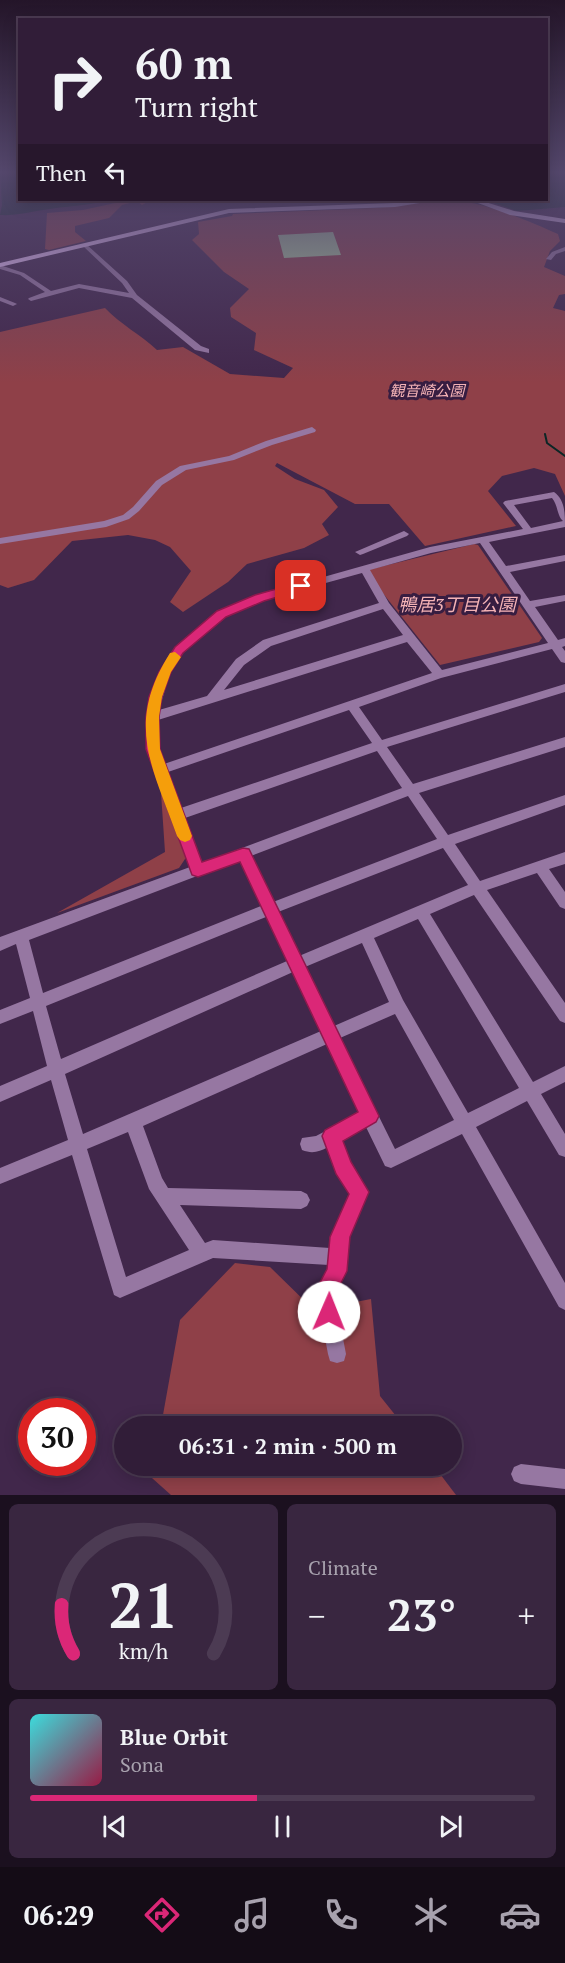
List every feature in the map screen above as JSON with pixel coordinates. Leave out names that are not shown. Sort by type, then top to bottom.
[{"type":"main road","points":[[0,266],[99,243]]},
{"type":"street","points":[[86,246],[125,282],[134,296],[198,348],[206,351]]},
{"type":"street","points":[[549,259],[563,251]]},
{"type":"street","points":[[0,266],[22,274],[50,293]]},
{"type":"street","points":[[101,290],[125,282]]},
{"type":"street","points":[[31,299],[79,286],[134,296]]},
{"type":"street","points":[[0,299],[13,304]]},
{"type":"street","points":[[0,541],[106,524],[126,518],[159,483],[183,468],[231,458],[268,443],[312,430]]},
{"type":"street","points":[[529,531],[508,503],[554,495],[560,502],[565,519]]},
{"type":"street","points":[[198,871],[153,749],[152,717],[156,697],[165,672],[179,650],[221,614],[260,598],[368,567],[482,539],[565,524]]},
{"type":"street","points":[[360,552],[404,534]]},
{"type":"street","points":[[482,539],[528,605],[560,643],[565,658]]},
{"type":"street","points":[[352,543],[360,552],[386,605],[439,675]]},
{"type":"street","points":[[504,570],[565,558]]},
{"type":"street","points":[[528,605],[565,598]]},
{"type":"street","points":[[211,699],[240,662],[267,643],[386,605]]},
{"type":"street","points":[[152,717],[410,637]]},
{"type":"street","points":[[160,770],[439,675],[560,643]]},
{"type":"street","points":[[177,815],[461,717],[565,688]]},
{"type":"street","points":[[351,705],[479,887],[565,1016]]},
{"type":"street","points":[[0,944],[411,790],[565,742]]},
{"type":"street","points":[[0,1017],[270,909],[565,800]]},
{"type":"street","points":[[243,854],[392,1160],[565,1074]]},
{"type":"street","points":[[0,1094],[296,964],[479,887],[565,858]]},
{"type":"street","points":[[539,866],[565,903]]},
{"type":"street","points":[[421,912],[565,1149]]},
{"type":"street","points":[[21,936],[56,1071],[120,1289],[213,1249],[339,1257]]},
{"type":"street","points":[[366,936],[398,1005],[565,1301]]},
{"type":"street","points":[[0,1176],[133,1122],[398,1005]]},
{"type":"street","points":[[308,1144],[317,1144],[370,1116]]},
{"type":"street","points":[[133,1122],[154,1183],[202,1254]]},
{"type":"street","points":[[332,1136],[343,1167],[359,1192],[340,1237],[337,1271],[325,1292],[337,1354]]},
{"type":"street","points":[[164,1196],[301,1200]]},
{"type":"street","points":[[521,1474],[565,1479]]},
{"type":"green space","points":[[45,243],[79,243],[49,250],[45,249]]},
{"type":"green space","name":"観音崎公園","points":[[195,243],[558,243],[550,251],[544,267],[565,276],[565,294],[559,295],[553,308],[565,311],[565,496],[555,474],[534,468],[502,476],[488,491],[516,526],[425,546],[389,504],[355,504],[277,463],[275,466],[295,479],[324,490],[338,507],[322,524],[329,535],[304,548],[247,564],[228,582],[183,612],[170,602],[191,571],[170,547],[155,540],[128,535],[72,541],[34,580],[8,588],[0,585],[0,332],[105,308],[157,350],[183,347],[230,374],[284,378],[293,368],[254,350],[256,333],[231,317],[230,308],[249,289],[224,272]]},
{"type":"green space","name":"鴨居3丁目公園","points":[[474,544],[478,545],[542,638],[539,642],[440,665],[366,572]]},
{"type":"green space","points":[[163,788],[187,856],[179,868],[57,913],[165,852],[161,793]]},
{"type":"green space","points":[[235,1263],[270,1267],[314,1310],[371,1299],[380,1396],[396,1416],[163,1416],[180,1320]]},
{"type":"green space","points":[[152,1476],[442,1476],[456,1495],[171,1495]]},
{"type":"building","points":[[280,243],[337,243],[341,255],[284,258]]},
{"type":"waterway","points":[[545,434],[547,443],[565,456]]},
{"type":"slow traffic","points":[[175,657],[165,672],[156,697],[152,717],[153,749],[185,836]]},
{"type":"route","points":[[301,586],[242,604],[221,614],[179,650],[165,672],[156,697],[152,717],[153,749],[198,871],[243,854],[370,1116],[332,1136],[343,1167],[359,1192],[340,1237],[337,1271],[325,1292],[329,1312]]}]
